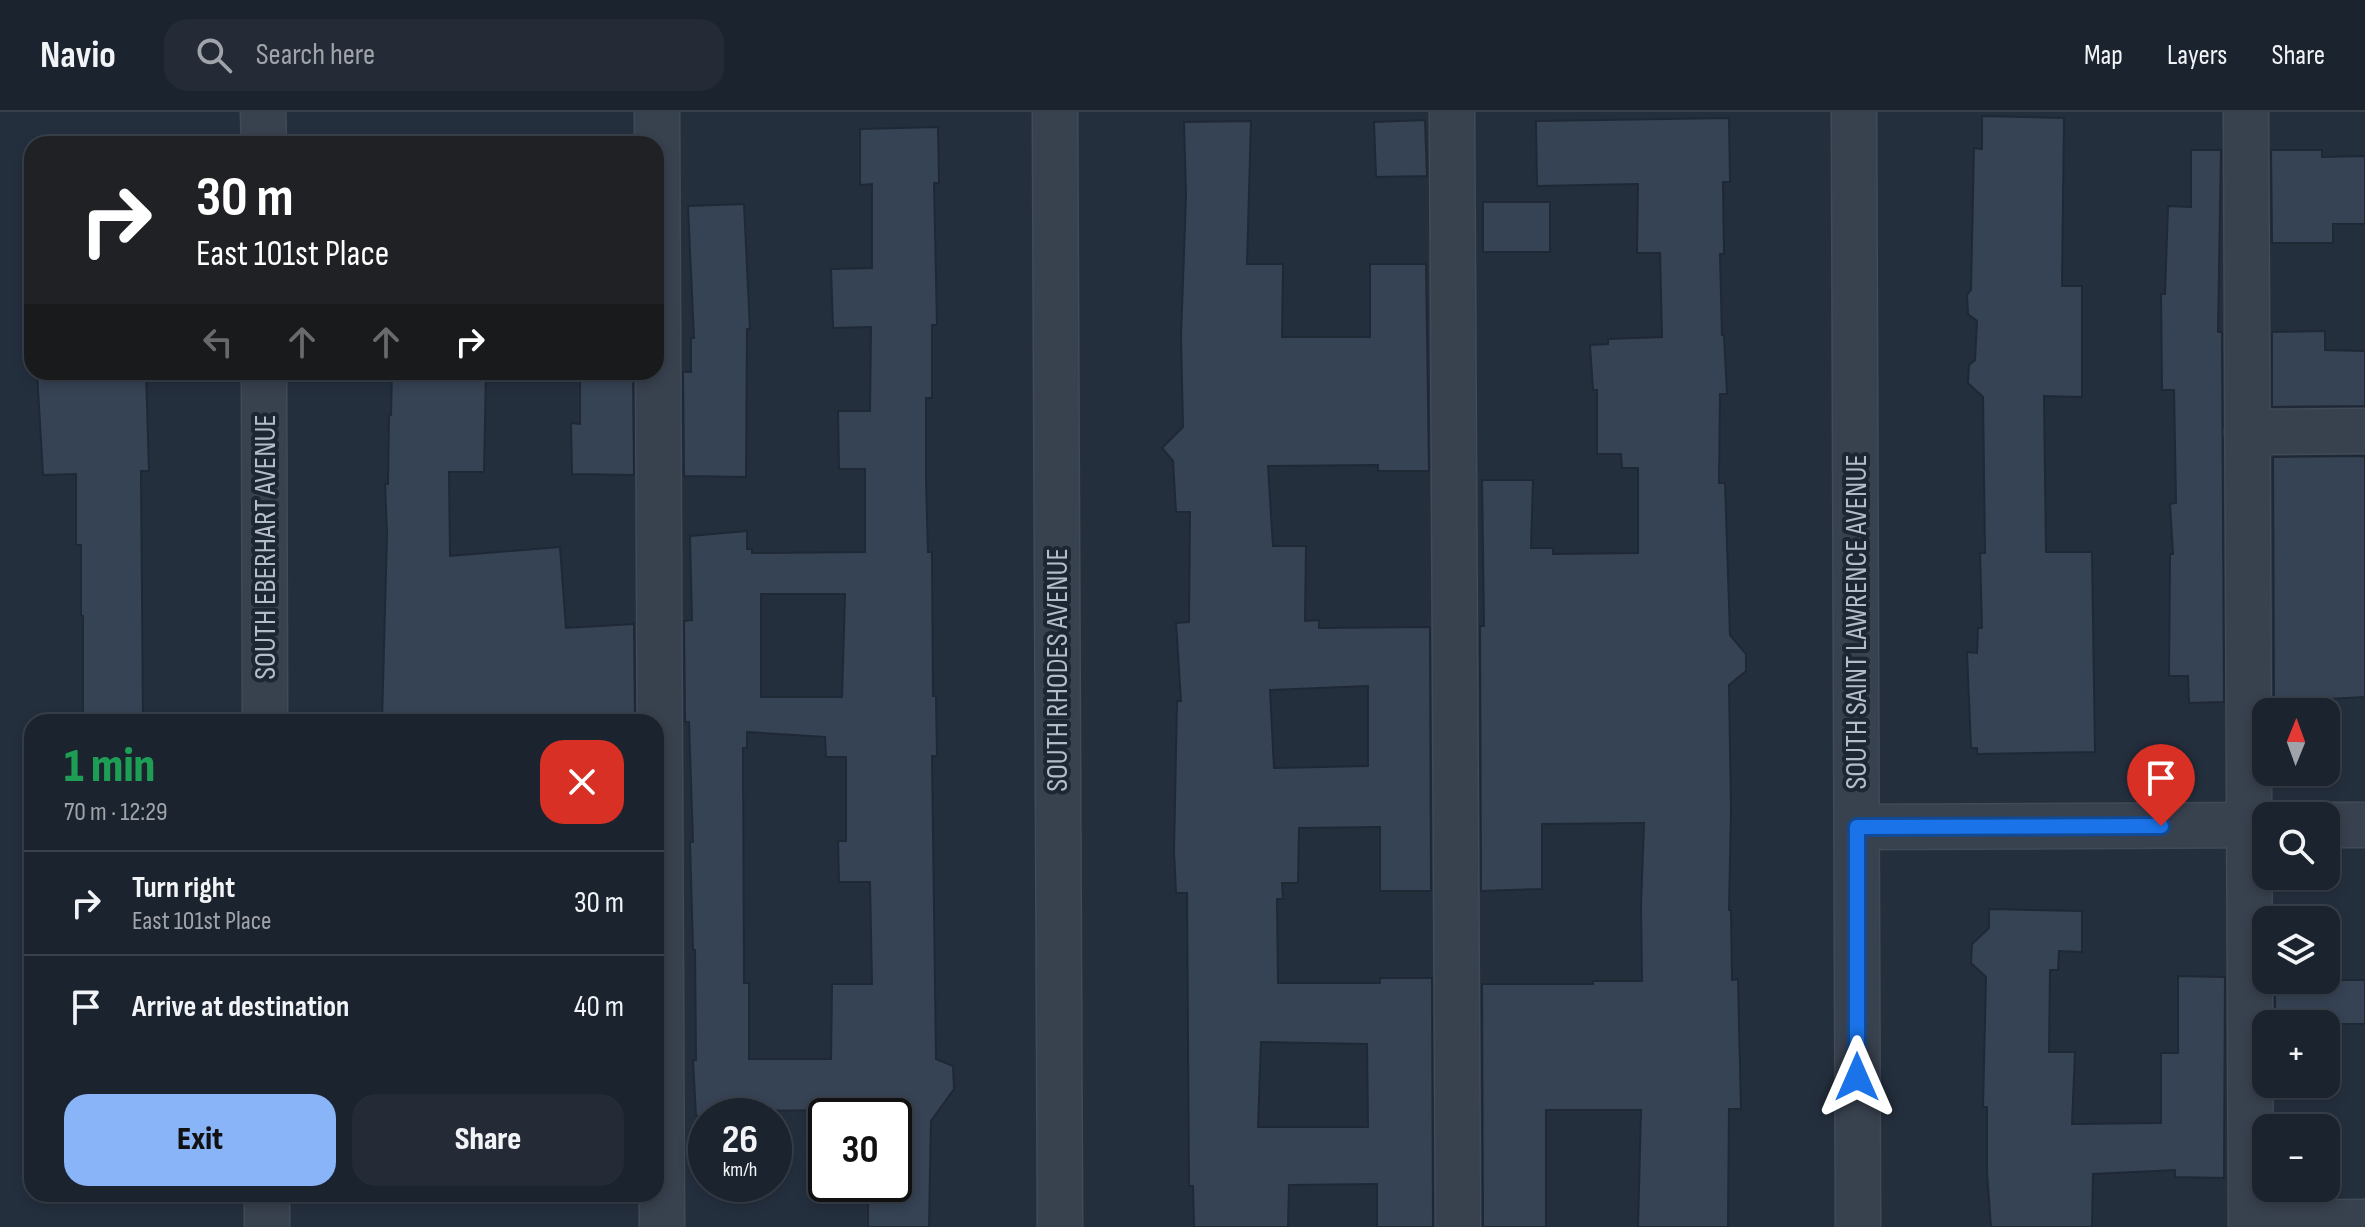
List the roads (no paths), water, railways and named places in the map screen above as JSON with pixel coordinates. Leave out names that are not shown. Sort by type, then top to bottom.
[{"type":"street","points":[[263,112],[264,136]]},
{"type":"street","points":[[657,112],[657,136]]},
{"type":"street","name":"SOUTH RHODES AVENUE","points":[[1055,112],[1060,1227]]},
{"type":"street","points":[[1452,112],[1458,1227]]},
{"type":"street","name":"SOUTH SAINT LAWRENCE AVENUE","points":[[1854,112],[1858,1227]]},
{"type":"street","points":[[2246,112],[2247,432],[2257,802]]},
{"type":"street","name":"SOUTH EBERHART AVENUE","points":[[264,380],[265,714]]},
{"type":"street","points":[[658,380],[660,714]]},
{"type":"street","points":[[2247,432],[2365,431]]},
{"type":"street","points":[[1857,827],[2252,825]]},
{"type":"street","points":[[2340,825],[2365,825]]},
{"type":"street","points":[[2257,890],[2251,1225],[2365,1222]]},
{"type":"street","points":[[267,1202],[267,1227]]},
{"type":"street","points":[[662,1202],[662,1227]]}]
